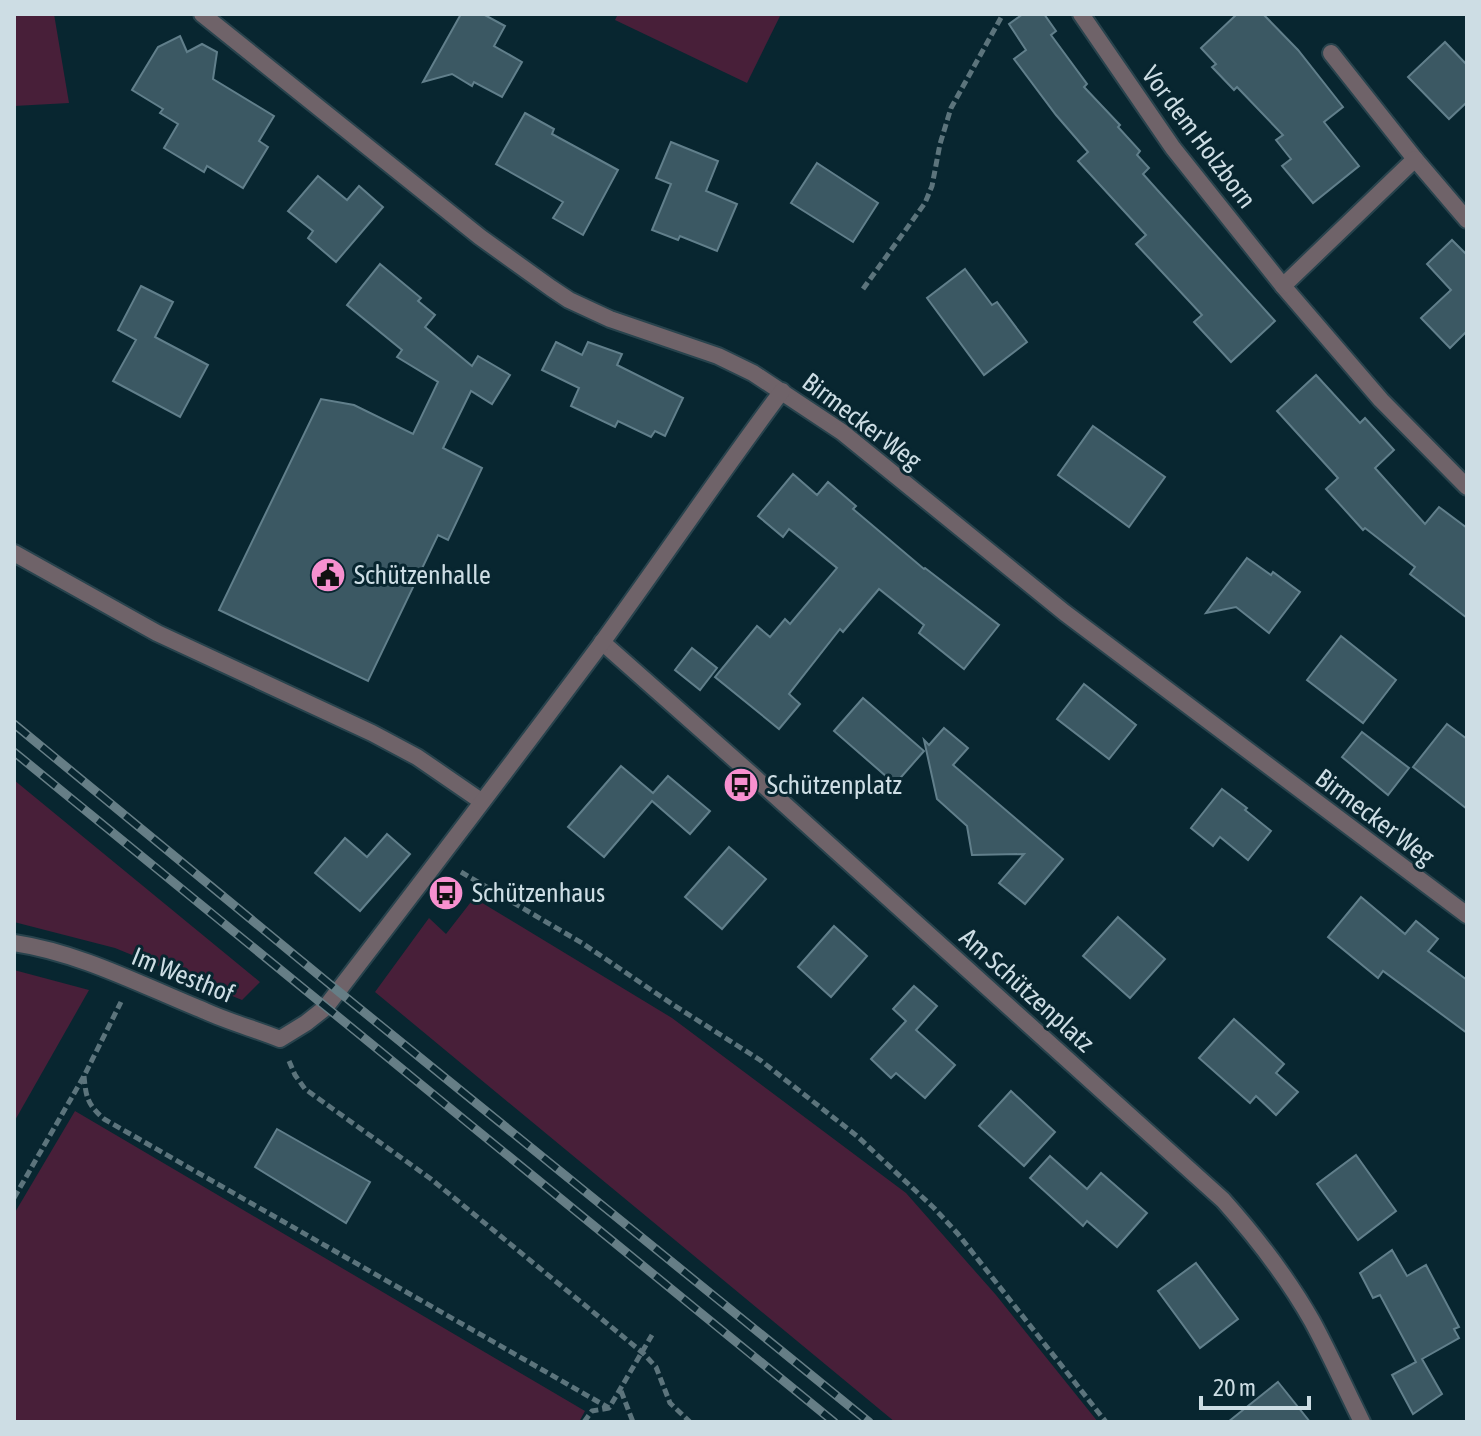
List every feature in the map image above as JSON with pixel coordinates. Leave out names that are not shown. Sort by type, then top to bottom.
[{"type":"street","name":"Birmecker Weg","points":[[202,14],[480,237],[569,300],[610,319],[718,356],[753,373],[842,432],[1065,613],[1467,915]]},
{"type":"street","name":"Vor dem Holzborn","points":[[1081,14],[1173,148],[1283,286],[1381,400],[1467,487]]},
{"type":"street","points":[[1331,53],[1467,220]]},
{"type":"street","points":[[1283,286],[1415,159]]},
{"type":"street","points":[[280,1039],[325,1008],[602,642],[782,391]]},
{"type":"street","points":[[14,553],[157,633],[372,733],[417,757],[481,801]]},
{"type":"street","name":"Am Schützenplatz","points":[[602,642],[1223,1200],[1254,1234],[1304,1308],[1362,1422]]},
{"type":"street","name":"Im Westhof","points":[[14,943],[76,959],[280,1039]]},
{"type":"path","points":[[863,289],[925,203],[951,108],[1003,14]]},
{"type":"path","points":[[439,860],[582,943],[760,1060],[857,1136],[958,1234],[1106,1422]]},
{"type":"path","points":[[14,1198],[84,1076],[132,980]]},
{"type":"path","points":[[280,1039],[295,1075],[305,1089],[431,1179],[643,1353],[656,1367],[670,1403],[690,1422]]},
{"type":"path","points":[[84,1076],[89,1104],[104,1119],[609,1408]]},
{"type":"path","points":[[584,1422],[592,1411],[609,1408],[652,1335]]},
{"type":"path","points":[[621,1390],[633,1422]]},
{"type":"shaded area","points":[[14,14],[54,14],[69,103],[14,106]]},
{"type":"shaded area","points":[[618,14],[781,14],[747,83],[615,20]]},
{"type":"shaded area","points":[[14,780],[260,982],[242,1000],[115,948],[14,922]]},
{"type":"shaded area","points":[[474,898],[672,1018],[906,1193],[996,1295],[1098,1422],[895,1422],[375,992],[429,918],[446,934]]},
{"type":"shaded area","points":[[14,970],[89,990],[14,1122]]},
{"type":"shaded area","points":[[75,1111],[585,1411],[579,1422],[14,1422],[14,1214]]},
{"type":"building","points":[[461,14],[483,14],[505,26],[494,46],[522,62],[502,97],[474,82],[472,86],[452,74],[423,82]]},
{"type":"building","points":[[1023,14],[1044,14],[1056,31],[1051,35],[1087,84],[1084,87],[1140,151],[1137,155],[1149,168],[1143,174],[1275,321],[1231,362],[1194,322],[1202,315],[1136,244],[1146,235],[1078,161],[1088,152],[1014,59],[1026,50],[1009,24]]},
{"type":"building","points":[[1237,14],[1263,14],[1298,50],[1343,107],[1324,122],[1359,166],[1313,203],[1282,166],[1291,159],[1276,140],[1283,135],[1237,87],[1234,90],[1212,67],[1216,64],[1201,48]]},
{"type":"building","points":[[180,36],[187,52],[202,44],[217,52],[213,79],[274,116],[259,141],[268,147],[243,188],[207,166],[204,172],[164,148],[178,124],[160,113],[163,109],[132,90],[158,47]]},
{"type":"building","points":[[1445,42],[1467,65],[1467,102],[1449,119],[1408,77]]},
{"type":"building","points":[[525,113],[554,129],[552,134],[618,170],[583,235],[553,218],[563,202],[496,164]]},
{"type":"building","points":[[671,142],[718,161],[706,191],[737,204],[717,251],[680,236],[678,240],[652,230],[671,184],[656,178]]},
{"type":"building","points":[[817,163],[878,203],[853,242],[791,203]]},
{"type":"building","points":[[318,176],[347,200],[359,186],[383,207],[336,262],[308,238],[313,231],[288,211]]},
{"type":"building","points":[[1452,240],[1467,255],[1467,331],[1450,348],[1421,318],[1451,290],[1427,264]]},
{"type":"building","name":"Schützenhalle","points":[[380,264],[421,298],[418,301],[435,315],[425,327],[472,366],[478,356],[510,375],[492,404],[471,391],[443,448],[482,468],[448,540],[438,535],[368,681],[219,610],[321,399],[354,405],[413,434],[438,382],[397,357],[402,350],[347,305]]},
{"type":"building","points":[[965,269],[992,305],[997,302],[1027,342],[984,375],[927,298]]},
{"type":"building","points":[[141,286],[173,302],[155,337],[208,365],[180,417],[113,381],[136,340],[118,330]]},
{"type":"building","points":[[556,342],[582,355],[588,342],[622,354],[617,365],[683,398],[665,436],[655,431],[651,437],[618,421],[615,427],[571,406],[579,388],[542,370]]},
{"type":"building","points":[[1316,375],[1360,423],[1365,418],[1394,450],[1375,468],[1425,524],[1439,507],[1467,528],[1467,618],[1410,574],[1415,567],[1365,528],[1363,530],[1326,489],[1338,478],[1277,411]]},
{"type":"building","points":[[1093,426],[1165,477],[1129,527],[1058,475]]},
{"type":"building","points":[[793,474],[817,495],[828,482],[856,506],[853,509],[924,569],[999,625],[964,669],[919,633],[924,625],[879,589],[843,632],[840,629],[789,694],[800,704],[779,729],[715,677],[757,626],[770,637],[785,619],[790,624],[837,568],[789,529],[783,537],[758,516]]},
{"type":"building","points":[[1247,558],[1300,592],[1269,633],[1236,607],[1206,613]]},
{"type":"building","points":[[1341,636],[1396,680],[1363,723],[1307,680]]},
{"type":"building","points":[[692,648],[717,668],[700,690],[675,670]]},
{"type":"building","points":[[1084,684],[1136,725],[1109,759],[1057,719]]},
{"type":"building","points":[[863,698],[924,751],[895,784],[834,731]]},
{"type":"building","points":[[1447,724],[1467,739],[1467,809],[1413,767]]},
{"type":"building","points":[[944,728],[968,748],[953,765],[1063,859],[1025,904],[999,883],[1024,854],[972,855],[967,826],[937,799],[924,740],[929,745]]},
{"type":"building","points":[[1362,732],[1409,768],[1388,795],[1342,757]]},
{"type":"building","points":[[621,766],[653,793],[668,776],[710,811],[690,834],[652,801],[604,857],[568,827]]},
{"type":"building","points":[[1222,789],[1271,831],[1248,860],[1220,837],[1213,846],[1191,828]]},
{"type":"building","points":[[387,834],[410,854],[360,911],[315,873],[345,838],[367,857]]},
{"type":"building","points":[[729,847],[766,879],[722,929],[685,897]]},
{"type":"building","points":[[1361,897],[1405,934],[1416,921],[1438,939],[1428,951],[1467,980],[1467,1033],[1383,971],[1378,978],[1328,937]]},
{"type":"building","points":[[1118,917],[1165,959],[1130,998],[1083,956]]},
{"type":"building","points":[[834,926],[867,956],[831,997],[798,967]]},
{"type":"building","points":[[914,986],[937,1006],[916,1030],[955,1065],[925,1098],[896,1073],[891,1078],[871,1059],[906,1021],[893,1009]]},
{"type":"building","points":[[1234,1019],[1284,1064],[1276,1073],[1298,1092],[1276,1115],[1256,1096],[1250,1103],[1199,1058]]},
{"type":"building","points":[[1011,1091],[1055,1132],[1024,1166],[979,1126]]},
{"type":"building","points":[[277,1129],[370,1182],[346,1223],[255,1167]]},
{"type":"building","points":[[1356,1155],[1396,1211],[1358,1240],[1317,1184]]},
{"type":"building","points":[[1050,1156],[1087,1189],[1101,1173],[1147,1213],[1117,1247],[1087,1221],[1083,1226],[1030,1178]]},
{"type":"building","points":[[1392,1250],[1407,1276],[1426,1265],[1459,1327],[1454,1329],[1459,1338],[1422,1359],[1442,1394],[1413,1414],[1392,1375],[1416,1362],[1380,1295],[1373,1298],[1360,1273]]},
{"type":"building","points":[[1196,1263],[1238,1319],[1200,1348],[1158,1291]]},
{"type":"building","points":[[1278,1382],[1310,1422],[1228,1422]]},
{"type":"railway","points":[[14,724],[869,1422]]},
{"type":"railway","points":[[14,752],[834,1422]]},
{"type":"place","name":"Schützenhalle","points":[[328,575]]},
{"type":"place","name":"Schützenplatz","points":[[741,785]]},
{"type":"place","name":"Schützenhaus","points":[[446,893]]}]
